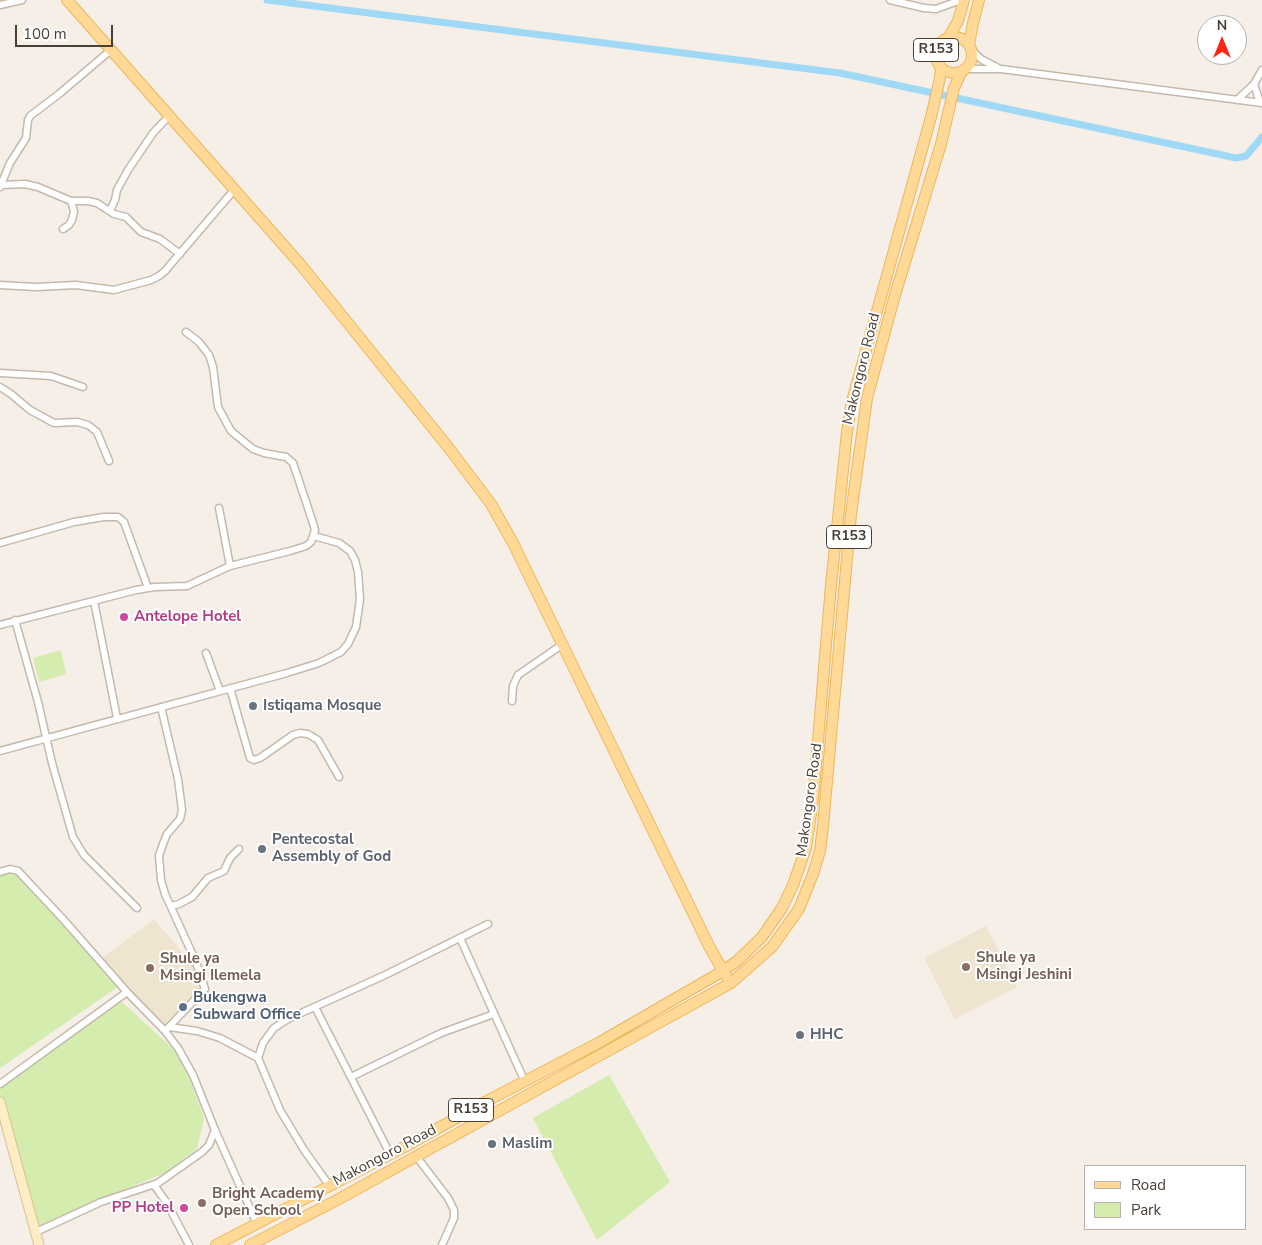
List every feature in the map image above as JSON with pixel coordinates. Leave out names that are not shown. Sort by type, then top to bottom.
[{"type":"main road","points":[[67,0],[301,265],[491,504],[513,542],[709,946],[731,983]]},
{"type":"main road","name":"Makongoro Road","points":[[216,1245],[600,1042],[723,971],[750,949],[771,924],[793,886],[806,848],[813,800],[831,586],[851,409],[860,369],[931,117],[941,69],[937,64],[936,51],[938,46],[948,38],[958,21],[962,0]]},
{"type":"main road","name":"Makongoro Road","points":[[250,1245],[337,1200],[731,983],[772,947],[785,931],[798,909],[820,851],[852,514],[867,398],[875,364],[941,144],[954,88],[963,71],[972,60],[970,47],[973,23],[979,0]]},
{"type":"main road","name":"R153","points":[[948,38],[960,38],[970,47]]},
{"type":"main road","name":"R153","points":[[941,69],[950,74],[963,71]]},
{"type":"street","points":[[0,5],[22,0]]},
{"type":"street","points":[[890,0],[936,9],[962,0]]},
{"type":"street","points":[[970,47],[987,63],[1001,69]]},
{"type":"street","points":[[111,50],[30,116],[26,138],[13,157],[1,186],[25,184],[38,187],[71,201],[96,203],[116,215],[126,217],[141,232],[160,239],[180,254]]},
{"type":"street","points":[[963,71],[1001,69],[1261,103],[1254,84]]},
{"type":"street","points":[[1237,100],[1254,84],[1262,70]]},
{"type":"street","points":[[110,211],[117,190],[128,170],[168,116]]},
{"type":"street","points":[[0,285],[36,287],[76,285],[114,290],[159,276],[234,190]]},
{"type":"street","points":[[63,229],[72,220],[74,211],[71,201]]},
{"type":"street","points":[[0,625],[148,588],[187,586],[230,566],[306,546],[311,542],[314,536],[313,523],[293,463],[286,457],[253,449],[231,431],[218,407],[213,366],[209,355],[199,342],[186,332]]},
{"type":"street","points":[[0,373],[51,376],[83,387]]},
{"type":"street","points":[[0,387],[30,410],[54,424],[77,422],[88,425],[96,432],[109,461]]},
{"type":"street","points":[[219,508],[230,566]]},
{"type":"street","points":[[0,543],[74,522],[104,517],[118,517],[124,522],[148,588]]},
{"type":"street","points":[[0,751],[319,663],[341,652],[353,636],[356,626],[360,584],[355,560],[350,551],[339,543],[314,536]]},
{"type":"street","points":[[94,602],[117,718]]},
{"type":"street","points":[[14,620],[38,702],[45,739],[68,822],[77,846],[95,867],[137,908]]},
{"type":"street","points":[[512,701],[513,686],[518,675],[563,644]]},
{"type":"street","points":[[206,653],[220,691]]},
{"type":"street","points":[[230,688],[250,758],[254,760],[260,758],[293,735],[300,733],[308,734],[318,740],[339,777]]},
{"type":"street","points":[[161,707],[174,758],[182,802],[180,819],[167,834],[162,844],[159,856],[161,880],[196,962],[205,989],[167,1029]]},
{"type":"street","points":[[171,906],[185,902],[192,897],[208,878],[224,871],[230,858],[239,849]]},
{"type":"street","points":[[0,872],[10,869],[18,871],[68,924],[126,992],[167,1029],[186,1060],[257,1224]]},
{"type":"street","points":[[258,1058],[263,1043],[274,1028],[488,924]]},
{"type":"street","points":[[460,938],[525,1082]]},
{"type":"street","points":[[0,1084],[126,992]]},
{"type":"street","points":[[315,1007],[390,1154]]},
{"type":"street","points":[[351,1077],[441,1033],[494,1014]]},
{"type":"street","points":[[167,1029],[208,1034],[220,1038],[258,1058],[284,1117],[304,1150],[329,1185]]},
{"type":"street","points":[[0,1102],[39,1245]]},
{"type":"street","points":[[36,1232],[101,1202],[154,1185],[202,1152],[208,1145],[215,1130]]},
{"type":"street","points":[[416,1156],[448,1198],[454,1210],[454,1218],[442,1245]]},
{"type":"street","points":[[154,1185],[167,1203],[189,1245]]},
{"type":"shaded area","points":[[154,919],[209,984],[164,1031],[102,958]]},
{"type":"shaded area","points":[[986,926],[1017,987],[955,1019],[924,958]]},
{"type":"green space","points":[[61,650],[66,674],[39,682],[33,658]]},
{"type":"green space","points":[[20,866],[125,982],[0,1068],[0,875]]},
{"type":"green space","points":[[121,1001],[181,1056],[204,1118],[197,1149],[165,1173],[40,1228],[0,1098],[0,1080]]},
{"type":"green space","points":[[609,1075],[670,1182],[597,1240],[533,1118]]},
{"type":"waterway","points":[[267,0],[840,73],[1236,158],[1246,156],[1262,137]]},
{"type":"place","name":"Antelope Hotel","points":[[124,617]]},
{"type":"place","name":"Istiqama Mosque","points":[[253,706]]},
{"type":"place","name":"Pentecostal Assembly of God","points":[[262,849]]},
{"type":"place","name":"Shule ya Msingi Jeshini","points":[[966,967]]},
{"type":"place","name":"Shule ya Msingi Ilemela","points":[[150,968]]},
{"type":"place","name":"Bukengwa Subward Office","points":[[183,1007]]},
{"type":"place","name":"HHC","points":[[800,1035]]},
{"type":"place","name":"Maslim","points":[[492,1144]]},
{"type":"place","name":"Bright Academy Open School","points":[[202,1203]]},
{"type":"place","name":"PP Hotel","points":[[184,1208]]}]
